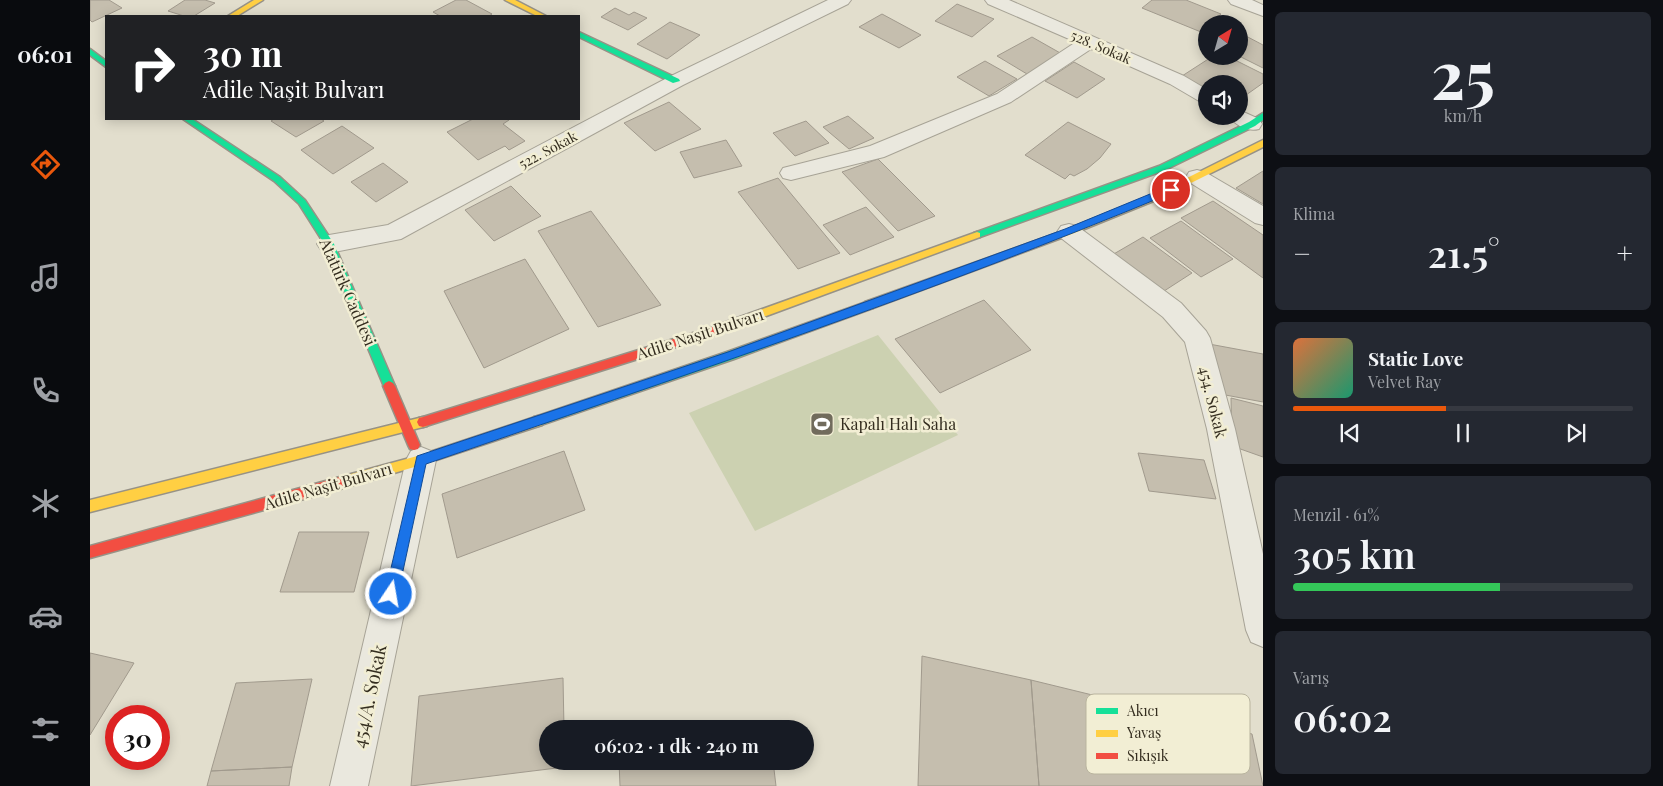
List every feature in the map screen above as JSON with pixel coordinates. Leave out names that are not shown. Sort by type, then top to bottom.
[{"type":"main road","points":[[234,15],[259,0]]},
{"type":"main road","points":[[509,0],[540,15]]},
{"type":"main road","points":[[580,34],[676,81]]},
{"type":"main road","points":[[90,51],[105,64]]},
{"type":"main road","name":"Adile Naşit Bulvarı","points":[[90,506],[407,427],[708,333],[1162,168],[1251,119]]},
{"type":"main road","name":"Atatürk Caddesi","points":[[189,120],[277,180],[302,202],[329,244],[421,460]]},
{"type":"main road","name":"Adile Naşit Bulvarı","points":[[90,552],[421,460],[730,356],[1069,232],[1158,196],[1263,143]]},
{"type":"street","name":"522. Sokak","points":[[329,244],[393,233],[676,81],[842,0]]},
{"type":"street","name":"528. Sokak","points":[[994,0],[1177,80],[1198,92]]},
{"type":"street","points":[[1237,0],[1263,10]]},
{"type":"street","points":[[791,173],[876,152],[1004,98],[1089,42]]},
{"type":"street","points":[[1197,177],[1263,217]]},
{"type":"street","name":"454. Sokak","points":[[1069,232],[1172,310],[1197,338],[1221,429],[1263,630]]},
{"type":"street","name":"454/A. Sokak","points":[[349,786],[421,460]]},
{"type":"green space","name":"Kapalı Halı Saha","points":[[878,335],[958,435],[755,531],[689,413]]},
{"type":"building","points":[[90,0],[109,0],[122,8],[92,22],[90,20]]},
{"type":"building","points":[[185,0],[205,0],[215,3],[196,15],[181,15],[168,11]]},
{"type":"building","points":[[456,0],[466,0],[492,14],[438,15],[433,12]]},
{"type":"building","points":[[1152,0],[1186,0],[1221,14],[1198,15],[1198,31],[1142,8]]},
{"type":"building","points":[[957,4],[994,19],[972,37],[935,21]]},
{"type":"building","points":[[615,8],[629,15],[634,12],[647,18],[628,30],[601,17]]},
{"type":"building","points":[[882,14],[921,35],[899,48],[859,27]]},
{"type":"building","points":[[670,22],[700,35],[667,59],[637,44]]},
{"type":"building","points":[[1032,37],[1062,54],[1027,74],[997,56]]},
{"type":"building","points":[[1248,37],[1263,45],[1263,68],[1248,60]]},
{"type":"building","points":[[985,61],[1017,79],[989,96],[957,77]]},
{"type":"building","points":[[1074,62],[1105,79],[1077,98],[1045,81]]},
{"type":"building","points":[[1199,65],[1245,65],[1263,74],[1263,83],[1248,94],[1248,75],[1198,75],[1198,85],[1182,76]]},
{"type":"building","points":[[669,102],[701,129],[655,151],[624,123]]},
{"type":"building","points":[[848,116],[874,138],[849,149],[823,127]]},
{"type":"building","points":[[322,120],[324,121],[296,137],[271,121]]},
{"type":"building","points":[[471,120],[509,120],[503,124],[525,141],[509,150],[505,146],[478,160],[447,132]]},
{"type":"building","points":[[806,121],[829,143],[795,156],[773,133]]},
{"type":"building","points":[[1068,122],[1111,144],[1100,158],[1087,169],[1074,176],[1070,174],[1065,179],[1025,155]]},
{"type":"building","points":[[342,126],[374,148],[333,174],[301,150]]},
{"type":"building","points":[[726,140],[742,166],[694,178],[680,152]]},
{"type":"building","points":[[878,159],[935,216],[898,231],[842,172]]},
{"type":"building","points":[[383,163],[408,182],[376,202],[351,182]]},
{"type":"building","points":[[1263,171],[1263,204],[1236,188]]},
{"type":"building","points":[[778,178],[840,253],[798,269],[738,192]]},
{"type":"building","points":[[511,186],[541,216],[494,241],[465,210]]},
{"type":"building","points":[[1213,201],[1263,235],[1263,278],[1181,218]]},
{"type":"building","points":[[866,207],[894,237],[850,255],[823,225]]},
{"type":"building","points":[[591,211],[661,305],[598,327],[538,231]]},
{"type":"building","points":[[1181,221],[1233,259],[1201,277],[1150,238]]},
{"type":"building","points":[[1143,237],[1192,273],[1161,293],[1112,255]]},
{"type":"building","points":[[525,259],[569,329],[484,368],[444,291]]},
{"type":"building","points":[[984,300],[1031,350],[940,393],[895,339]]},
{"type":"building","points":[[1209,344],[1263,354],[1263,402],[1220,394]]},
{"type":"building","points":[[1231,398],[1263,406],[1263,457],[1232,446]]},
{"type":"building","points":[[564,451],[585,510],[457,558],[442,494]]},
{"type":"building","points":[[1138,453],[1204,460],[1216,499],[1149,491]]},
{"type":"building","points":[[299,532],[369,532],[354,592],[280,592]]},
{"type":"building","points":[[90,653],[134,663],[108,705],[105,705],[105,710],[90,735]]},
{"type":"building","points":[[922,656],[1031,680],[1039,786],[918,786]]},
{"type":"building","points":[[563,678],[564,720],[539,720],[539,770],[541,770],[411,786],[419,696]]},
{"type":"building","points":[[312,679],[292,767],[211,771],[236,683]]},
{"type":"building","points":[[1031,680],[1088,694],[1086,694],[1086,774],[1250,774],[1250,734],[1252,734],[1263,786],[1039,786]]},
{"type":"building","points":[[292,767],[289,786],[207,786],[211,771]]},
{"type":"building","points":[[619,770],[774,770],[776,786],[620,786]]},
{"type":"traffic: fast","points":[[580,34],[676,81]]},
{"type":"traffic: fast","points":[[90,51],[105,64]]},
{"type":"traffic: fast","points":[[977,235],[1162,168],[1252,124],[1263,116]]},
{"type":"traffic: fast","points":[[188,120],[277,179],[302,202],[329,244],[389,386]]},
{"type":"traffic: fast","points":[[538,421],[730,356],[869,305]]},
{"type":"traffic: slow","points":[[234,15],[259,0]]},
{"type":"traffic: slow","points":[[509,0],[540,15]]},
{"type":"traffic: slow","points":[[869,305],[1069,232],[1158,196],[1263,143]]},
{"type":"traffic: slow","points":[[719,329],[977,235]]},
{"type":"traffic: slow","points":[[340,483],[421,460],[538,421]]},
{"type":"traffic: slow","points":[[90,506],[423,422]]},
{"type":"traffic: jam","points":[[423,422],[719,329]]},
{"type":"traffic: jam","points":[[389,386],[414,445]]},
{"type":"traffic: jam","points":[[90,552],[340,483]]},
{"type":"place","name":"Kapalı Halı Saha","points":[[822,424]]},
{"type":"route","points":[[391,594],[421,460],[730,356],[1069,232],[1171,190]]}]
